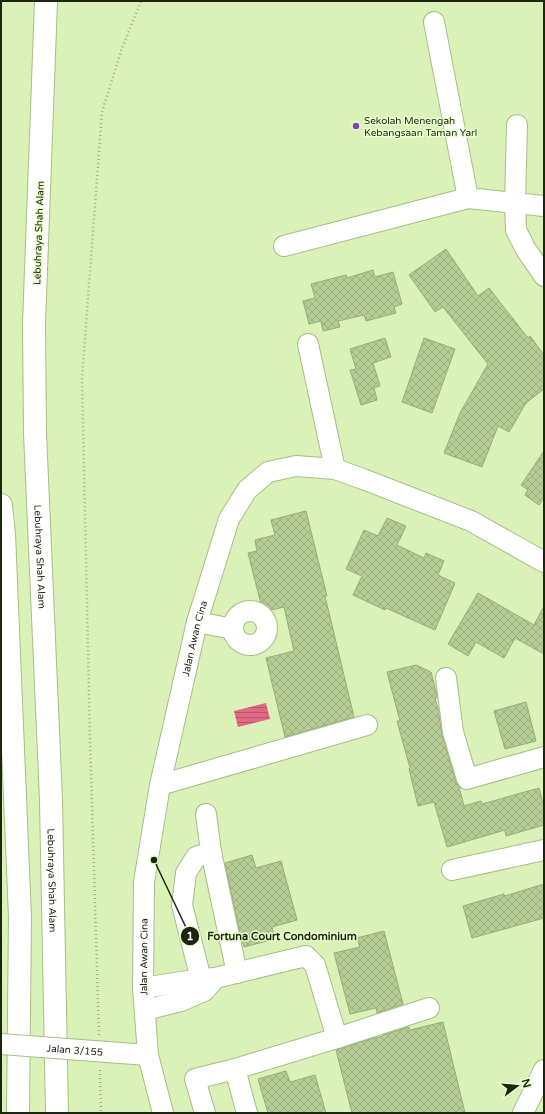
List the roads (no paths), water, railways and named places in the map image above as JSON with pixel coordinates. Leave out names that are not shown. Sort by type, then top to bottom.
[{"type":"highway","name":"Lebuhraya Shah Alam","points":[[46,1],[34,324],[35,425],[51,800],[57,1113]]},
{"type":"highway","points":[[1,505],[4,534],[20,917],[18,1113]]},
{"type":"street","points":[[434,22],[468,198]]},
{"type":"street","points":[[517,125],[515,203],[516,230],[525,248],[544,276]]},
{"type":"street","points":[[284,246],[468,198],[544,206]]},
{"type":"street","points":[[308,344],[335,469]]},
{"type":"street","name":"Jalan Awan Cina","points":[[163,1113],[148,1054],[143,988],[144,882],[160,784],[197,622],[229,519],[248,490],[268,472],[296,466],[335,469],[471,521],[544,562]]},
{"type":"street","points":[[197,622],[233,628]]},
{"type":"street","points":[[446,678],[453,732],[467,779],[544,757]]},
{"type":"street","points":[[160,784],[366,725]]},
{"type":"street","points":[[206,814],[211,852],[238,973]]},
{"type":"street","points":[[452,870],[544,850]]},
{"type":"street","points":[[206,983],[182,905],[186,873],[196,857],[211,852]]},
{"type":"street","points":[[143,988],[206,983],[238,973],[306,956],[315,965],[337,1038]]},
{"type":"street","points":[[145,1010],[181,1001],[206,983]]},
{"type":"street","points":[[205,1113],[195,1079],[236,1069],[429,1008]]},
{"type":"street","name":"Jalan 3/155","points":[[1,1044],[102,1053],[148,1054]]},
{"type":"street","points":[[236,1069],[247,1113]]},
{"type":"street","points":[[523,1113],[544,1070]]},
{"type":"place","name":"Sekolah Menengah Kebangsaan Taman Yarl","points":[[356,126]]},
{"type":"place","name":"Fortuna Court Condominium","points":[[154,860]]}]
